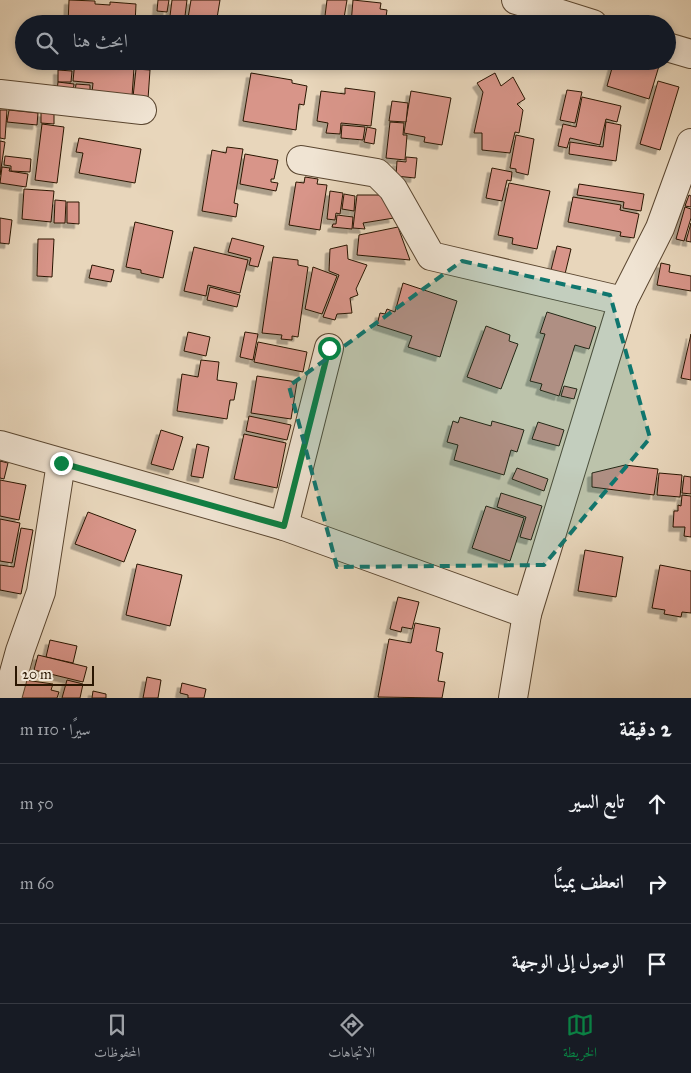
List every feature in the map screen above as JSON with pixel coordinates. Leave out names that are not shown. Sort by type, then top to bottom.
[{"type":"street","points":[[516,0],[564,15]]},
{"type":"street","points":[[676,50],[691,54]]},
{"type":"street","points":[[0,94],[142,110]]},
{"type":"street","points":[[513,698],[527,614],[623,301],[660,228],[691,143]]},
{"type":"street","points":[[301,160],[377,173],[393,189],[430,256],[623,301]]},
{"type":"street","points":[[284,526],[329,348]]},
{"type":"street","points":[[0,445],[284,526],[527,614]]},
{"type":"street","points":[[7,698],[10,650],[41,592],[61,463]]},
{"type":"highlighted area","points":[[462,261],[610,295],[650,438],[544,565],[337,567],[289,386]]},
{"type":"building","points":[[69,0],[95,1],[95,4],[110,5],[110,2],[136,4],[135,15],[68,15]]},
{"type":"building","points":[[158,0],[169,0],[167,12],[157,11]]},
{"type":"building","points":[[172,0],[187,0],[185,15],[170,15]]},
{"type":"building","points":[[191,0],[220,0],[218,15],[188,15]]},
{"type":"building","points":[[327,0],[347,0],[344,15],[325,15]]},
{"type":"building","points":[[353,0],[381,3],[380,9],[387,10],[386,15],[352,15]]},
{"type":"building","points":[[58,70],[72,71],[71,82],[58,82]]},
{"type":"building","points":[[74,70],[134,70],[132,96],[92,93],[93,83],[73,81]]},
{"type":"building","points":[[136,70],[150,70],[148,99],[133,97]]},
{"type":"building","points":[[611,70],[658,70],[649,99],[607,86]]},
{"type":"building","points":[[251,73],[292,80],[292,83],[307,86],[304,105],[299,104],[296,130],[243,121]]},
{"type":"building","points":[[495,73],[501,86],[513,77],[525,99],[517,104],[523,110],[519,133],[515,132],[510,153],[482,150],[482,133],[474,133],[483,92],[477,83]]},
{"type":"building","points":[[658,81],[679,87],[660,150],[640,144]]},
{"type":"building","points":[[58,82],[74,84],[73,92],[57,91]]},
{"type":"building","points":[[76,84],[90,85],[90,93],[75,92]]},
{"type":"building","points":[[345,88],[375,92],[371,126],[341,123],[340,134],[326,133],[328,123],[317,121],[321,91],[345,94]]},
{"type":"building","points":[[567,90],[582,92],[575,123],[560,120]]},
{"type":"building","points":[[411,91],[451,98],[442,145],[424,142],[425,137],[404,133]]},
{"type":"building","points":[[582,97],[621,106],[617,122],[606,119],[600,145],[570,138],[567,148],[558,146],[563,124],[576,127]]},
{"type":"building","points":[[392,101],[408,103],[406,122],[389,121]]},
{"type":"building","points":[[0,110],[7,110],[5,139],[0,138]]},
{"type":"building","points":[[9,110],[38,113],[37,125],[7,122]]},
{"type":"building","points":[[41,112],[54,113],[54,124],[41,123]]},
{"type":"building","points":[[390,122],[404,123],[403,135],[407,135],[405,160],[386,158]]},
{"type":"building","points":[[606,122],[621,125],[616,161],[569,154],[570,142],[603,147]]},
{"type":"building","points":[[42,124],[64,127],[57,183],[35,180]]},
{"type":"building","points":[[342,125],[365,127],[363,140],[341,138]]},
{"type":"building","points":[[367,127],[376,129],[374,144],[364,142]]},
{"type":"building","points":[[516,135],[534,139],[528,175],[516,172],[516,169],[510,168]]},
{"type":"building","points":[[79,138],[141,149],[135,183],[79,173],[83,153],[76,152]]},
{"type":"building","points":[[0,141],[5,142],[0,175]]},
{"type":"building","points":[[227,147],[243,149],[234,203],[238,204],[236,217],[202,211],[212,150],[226,153]]},
{"type":"building","points":[[245,154],[278,160],[274,179],[271,179],[271,182],[278,183],[276,191],[240,184]]},
{"type":"building","points":[[5,156],[31,159],[30,172],[11,171],[11,166],[4,165]]},
{"type":"building","points":[[406,157],[417,158],[415,178],[396,176],[397,161],[406,162]]},
{"type":"building","points":[[2,167],[10,168],[9,171],[28,174],[26,187],[0,183]]},
{"type":"building","points":[[492,168],[512,172],[511,181],[507,180],[502,201],[486,198]]},
{"type":"building","points":[[305,177],[318,179],[317,184],[327,185],[320,230],[289,225],[296,182],[304,183]]},
{"type":"building","points":[[509,183],[550,191],[537,249],[512,244],[513,238],[498,235]]},
{"type":"building","points":[[579,184],[644,194],[641,211],[623,208],[624,202],[577,195]]},
{"type":"building","points":[[24,189],[54,191],[51,222],[22,219]]},
{"type":"building","points":[[330,191],[343,193],[340,214],[336,213],[335,220],[327,219]]},
{"type":"building","points":[[344,194],[355,196],[354,211],[342,209]]},
{"type":"building","points":[[357,195],[384,195],[394,218],[363,223],[365,229],[353,228]]},
{"type":"building","points":[[689,195],[691,196],[691,207],[685,206]]},
{"type":"building","points":[[573,197],[621,205],[620,210],[639,214],[634,238],[620,236],[621,232],[568,222]]},
{"type":"building","points":[[55,200],[66,201],[65,223],[54,223]]},
{"type":"building","points":[[67,202],[79,202],[79,224],[67,223]]},
{"type":"building","points":[[685,207],[691,209],[691,218],[684,241],[676,239]]},
{"type":"building","points":[[337,215],[353,217],[352,229],[332,227],[333,224],[336,224]]},
{"type":"building","points":[[0,218],[12,220],[9,244],[0,243]]},
{"type":"building","points":[[135,222],[173,231],[163,278],[126,267]]},
{"type":"building","points":[[691,223],[691,242],[686,241]]},
{"type":"building","points":[[398,227],[410,260],[357,255],[359,235]]},
{"type":"building","points":[[232,238],[264,246],[258,267],[249,265],[251,258],[228,252]]},
{"type":"building","points":[[38,239],[54,239],[52,277],[37,276]]},
{"type":"building","points":[[347,245],[348,259],[367,265],[356,289],[358,295],[350,298],[352,313],[337,314],[335,320],[323,317],[339,275],[329,271],[330,249]]},
{"type":"building","points":[[557,246],[571,249],[565,274],[551,270]]},
{"type":"building","points":[[194,247],[248,260],[240,293],[208,285],[206,296],[184,291]]},
{"type":"building","points":[[273,257],[298,260],[298,265],[308,267],[298,337],[292,336],[292,340],[281,339],[282,335],[262,333]]},
{"type":"building","points":[[661,263],[670,265],[669,272],[691,276],[691,291],[657,285]]},
{"type":"building","points":[[92,265],[114,270],[111,282],[89,278]]},
{"type":"building","points":[[313,267],[337,276],[322,314],[305,309]]},
{"type":"building","points":[[403,283],[457,301],[440,357],[408,347],[412,336],[377,325],[380,313],[385,314],[387,309],[395,312]]},
{"type":"building","points":[[210,287],[240,295],[237,307],[207,300]]},
{"type":"building","points":[[547,312],[596,327],[589,349],[575,345],[559,396],[540,390],[542,384],[530,381],[545,334],[540,333]]},
{"type":"building","points":[[486,326],[510,335],[509,341],[518,344],[501,389],[467,377]]},
{"type":"building","points":[[188,332],[210,337],[206,356],[184,351]]},
{"type":"building","points":[[245,332],[258,334],[253,360],[240,357]]},
{"type":"building","points":[[691,334],[691,380],[681,378]]},
{"type":"building","points":[[258,342],[307,352],[303,372],[254,362]]},
{"type":"building","points":[[201,360],[219,362],[217,380],[237,383],[234,400],[230,400],[227,419],[177,411],[182,374],[198,377]]},
{"type":"building","points":[[257,376],[297,382],[291,419],[251,413]]},
{"type":"building","points":[[564,386],[577,389],[574,399],[561,396]]},
{"type":"building","points":[[249,416],[291,425],[287,440],[246,431]]},
{"type":"building","points":[[460,417],[491,426],[492,421],[524,430],[517,452],[511,450],[504,475],[454,460],[458,445],[447,442],[453,421],[458,423]]},
{"type":"building","points":[[538,422],[564,430],[559,446],[532,439]]},
{"type":"building","points":[[161,430],[183,437],[173,470],[151,464]]},
{"type":"building","points":[[244,434],[286,443],[277,488],[234,479]]},
{"type":"building","points":[[197,444],[209,447],[203,478],[191,476]]},
{"type":"building","points":[[0,461],[8,463],[4,479],[0,478]]},
{"type":"building","points":[[625,465],[658,469],[654,495],[592,487],[592,473]]},
{"type":"building","points":[[517,468],[548,479],[544,491],[512,479]]},
{"type":"building","points":[[659,473],[682,475],[680,497],[657,495]]},
{"type":"building","points":[[684,476],[691,477],[691,494],[682,493]]},
{"type":"building","points":[[0,480],[26,485],[19,520],[0,516]]},
{"type":"building","points":[[501,493],[542,506],[531,540],[520,537],[526,517],[497,507]]},
{"type":"building","points":[[682,495],[691,496],[691,537],[684,536],[685,527],[673,527],[674,511],[678,511],[678,505],[681,506]]},
{"type":"building","points":[[486,506],[524,518],[510,561],[472,548]]},
{"type":"building","points":[[88,512],[136,530],[124,562],[75,544]]},
{"type":"building","points":[[0,519],[20,523],[12,563],[0,561]]},
{"type":"building","points":[[21,528],[33,530],[21,594],[0,590],[0,565],[14,567]]},
{"type":"building","points":[[585,550],[623,557],[616,597],[578,591]]},
{"type":"building","points":[[137,564],[182,575],[170,626],[126,615]]},
{"type":"building","points":[[660,565],[691,571],[691,613],[682,612],[681,617],[664,614],[665,610],[652,608]]},
{"type":"building","points":[[398,597],[419,602],[412,629],[402,627],[401,632],[390,629]]},
{"type":"building","points":[[415,623],[440,628],[436,651],[443,653],[438,681],[445,682],[442,698],[378,697],[389,639],[411,643]]},
{"type":"building","points":[[50,640],[77,646],[73,663],[46,657]]},
{"type":"building","points":[[38,655],[87,667],[83,682],[34,670]]},
{"type":"building","points":[[147,677],[161,680],[158,698],[143,698]]},
{"type":"building","points":[[25,680],[53,684],[51,690],[59,692],[57,698],[20,698]]},
{"type":"building","points":[[67,680],[83,684],[80,698],[62,698]]},
{"type":"building","points":[[182,683],[206,689],[204,698],[188,698],[188,695],[180,693]]},
{"type":"building","points":[[93,691],[106,694],[106,698],[92,698]]},
{"type":"route","points":[[61,463],[284,526],[329,348]]}]
